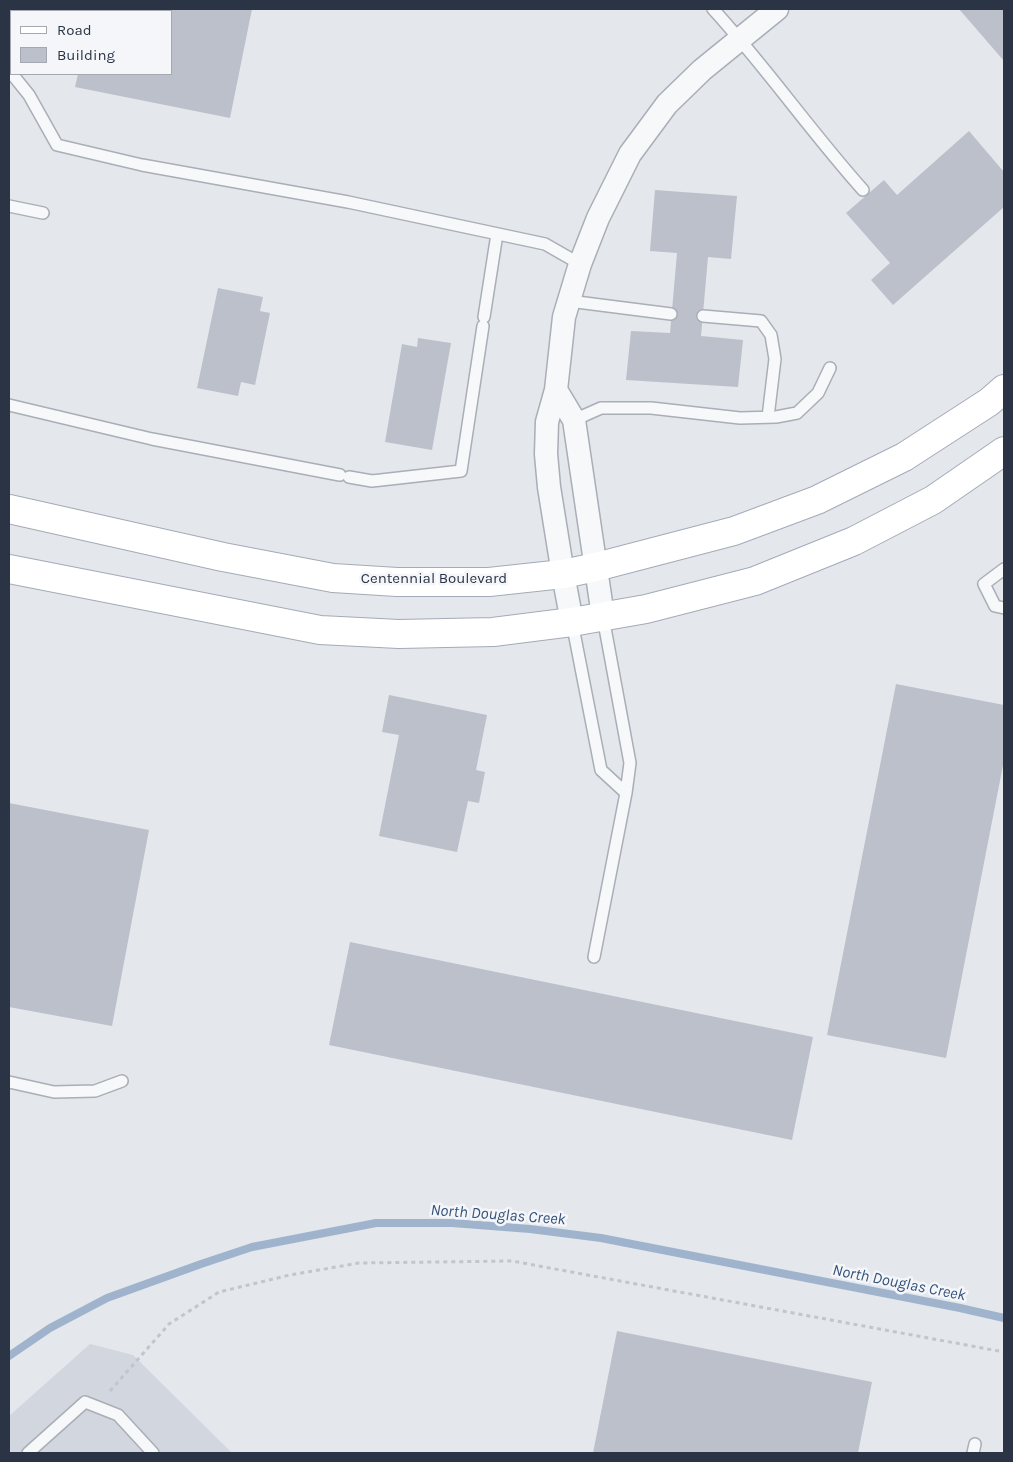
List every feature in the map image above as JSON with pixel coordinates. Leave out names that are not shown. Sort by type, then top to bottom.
[{"type":"main road","name":"Centennial Boulevard","points":[[9,509],[223,557],[333,578],[398,582],[489,582],[563,574],[734,531],[817,500],[904,457],[989,402],[1004,389]]},
{"type":"main road","points":[[9,569],[320,630],[399,634],[493,632],[572,622],[646,609],[755,581],[854,541],[933,500],[1004,451]]},
{"type":"street","points":[[572,622],[549,487],[546,454],[547,422],[556,390],[564,317],[580,264],[598,218],[630,154],[667,104],[702,70],[777,9]]},
{"type":"street","points":[[556,390],[574,420],[603,616]]},
{"type":"lane","points":[[713,9],[740,38],[832,156],[863,190]]},
{"type":"lane","points":[[14,75],[29,95],[57,145],[142,165],[348,202],[545,244],[580,264]]},
{"type":"lane","points":[[9,206],[43,213]]},
{"type":"lane","points":[[9,405],[152,439],[372,481],[460,471],[497,234]]},
{"type":"lane","points":[[568,301],[671,314]]},
{"type":"lane","points":[[703,316],[761,321],[771,335],[775,359],[768,417]]},
{"type":"lane","points":[[574,420],[601,408],[651,408],[740,418],[768,417],[796,412],[818,393],[830,368]]},
{"type":"lane","points":[[1004,569],[984,584],[995,606],[1004,608]]},
{"type":"lane","points":[[594,957],[626,793],[630,763],[603,616]]},
{"type":"lane","points":[[572,622],[602,770],[626,793]]},
{"type":"lane","points":[[9,1082],[54,1092],[95,1091],[122,1081]]},
{"type":"lane","points":[[28,1453],[85,1402],[118,1415],[154,1453]]},
{"type":"path","points":[[97,1407],[169,1324],[219,1292],[290,1275],[360,1263],[512,1261],[1004,1352]]},
{"type":"shaded area","points":[[90,1344],[133,1355],[232,1453],[9,1453],[9,1416]]},
{"type":"building","points":[[252,9],[230,118],[75,87],[78,75],[172,75],[172,10],[90,10]]},
{"type":"building","points":[[959,9],[1004,9],[1004,61]]},
{"type":"building","points":[[969,131],[1004,172],[1004,207],[893,305],[871,280],[890,263],[846,213],[884,180],[897,195]]},
{"type":"building","points":[[655,190],[737,196],[731,259],[708,257],[701,336],[743,340],[738,387],[626,380],[631,331],[670,333],[677,253],[650,251]]},
{"type":"building","points":[[218,288],[263,297],[260,311],[270,313],[255,385],[241,382],[238,396],[197,388]]},
{"type":"building","points":[[418,338],[451,343],[432,450],[385,442],[402,344],[417,347]]},
{"type":"building","points":[[896,684],[1004,705],[1004,760],[946,1058],[827,1035]]},
{"type":"building","points":[[389,695],[487,715],[476,770],[485,772],[479,803],[468,801],[457,852],[379,836],[399,735],[382,732]]},
{"type":"building","points":[[9,803],[149,830],[112,1026],[9,1007]]},
{"type":"building","points":[[350,942],[813,1037],[792,1140],[329,1045]]},
{"type":"building","points":[[617,1331],[872,1382],[858,1453],[593,1453]]},
{"type":"waterway","name":"North Douglas Creek","points":[[9,1356],[50,1328],[107,1298],[252,1247],[376,1223],[452,1223],[530,1229],[601,1238],[1004,1318]]}]
